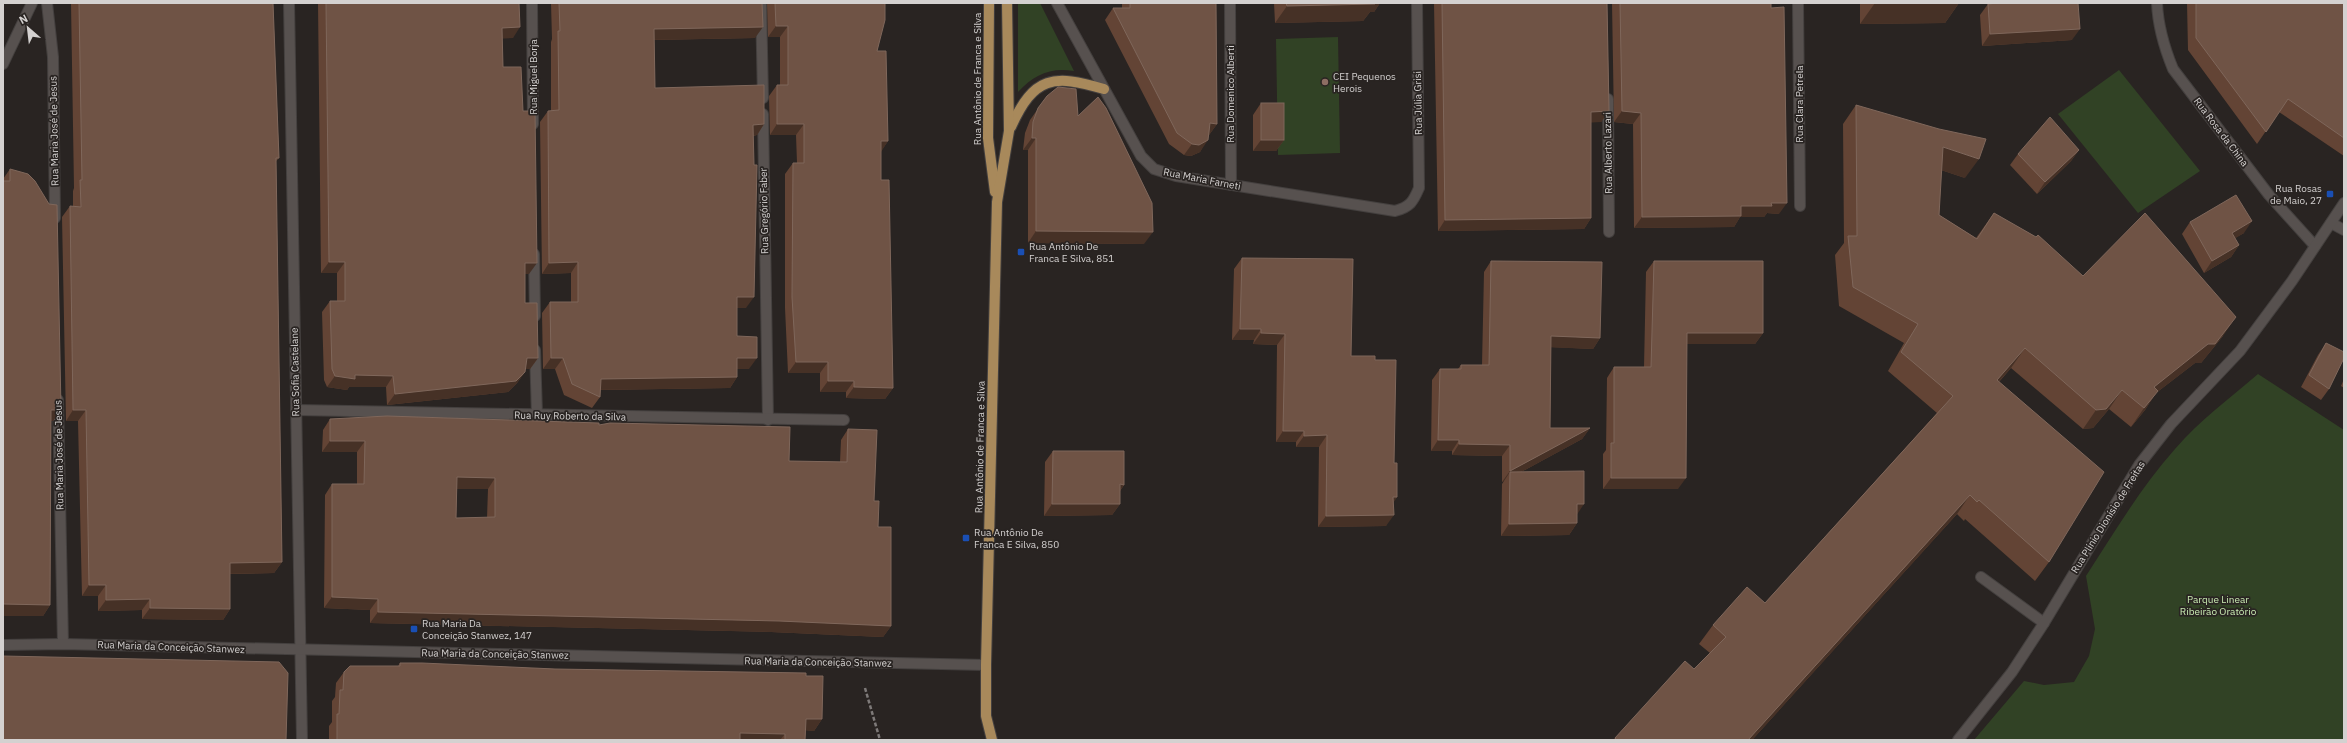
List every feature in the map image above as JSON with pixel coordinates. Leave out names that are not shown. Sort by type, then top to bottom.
[{"type":"main road","name":"Rua Antônio de Franca e Silva","points":[[989,3],[988,138],[997,202]]},
{"type":"main road","name":"Rua Antônio de Franca e Silva","points":[[992,740],[986,716],[986,665],[997,202],[1009,131],[1007,3]]},
{"type":"main road","points":[[1009,131],[1022,103],[1038,88],[1054,80],[1080,82],[1104,89]]},
{"type":"street","points":[[3,64],[32,3]]},
{"type":"street","name":"Rua Maria José de Jesus","points":[[47,3],[53,57],[55,229]]},
{"type":"street","name":"Rua Sofia Castelane","points":[[289,3],[302,740]]},
{"type":"street","name":"Rua Miguel Borja","points":[[532,3],[533,138]]},
{"type":"street","name":"Rua Gregório Faber","points":[[761,3],[768,420]]},
{"type":"street","name":"Rua Maria Farneti","points":[[1057,3],[1141,156],[1154,169],[1176,176],[1395,211],[1407,208],[1414,201]]},
{"type":"street","name":"Rua Domenico Alberti","points":[[1230,3],[1230,185]]},
{"type":"street","name":"Rua Júlia Grisi","points":[[1414,201],[1419,188],[1416,3]]},
{"type":"street","name":"Rua Clara Petrela","points":[[1798,3],[1800,206]]},
{"type":"street","name":"Rua Rosa da China","points":[[2156,3],[2157,19],[2164,48],[2173,69],[2268,195],[2315,246]]},
{"type":"street","name":"Rua Alberto Lazari","points":[[1607,90],[1609,232]]},
{"type":"street","name":"Rua Plínio Dionísio de Freitas","points":[[1958,740],[2012,672],[2044,623],[2139,465],[2171,424],[2240,352],[2344,203]]},
{"type":"street","points":[[2331,223],[2344,230]]},
{"type":"street","points":[[534,242],[537,416]]},
{"type":"street","name":"Rua Maria José de Jesus","points":[[58,389],[63,644]]},
{"type":"street","name":"Rua Ruy Roberto da Silva","points":[[296,410],[537,416],[844,420]]},
{"type":"street","points":[[1980,577],[2044,623]]},
{"type":"street","name":"Rua Maria da Conceição Stanwez","points":[[3,645],[63,644],[986,665]]},
{"type":"path","points":[[865,688],[880,740]]},
{"type":"green space","points":[[1018,3],[1040,3],[1074,71],[1050,71],[1036,77],[1018,92]]},
{"type":"green space","points":[[1338,37],[1340,153],[1278,155],[1276,39]]},
{"type":"green space","points":[[2119,70],[2200,171],[2138,213],[2058,114]]},
{"type":"green space","name":"Parque Linear Ribeirão Oratório","points":[[2258,374],[2344,430],[2344,740],[1974,740],[2024,681],[2044,685],[2074,682],[2089,656],[2095,629],[2086,576],[2128,511],[2151,479],[2184,439],[2215,410]]},
{"type":"building","points":[[79,3],[273,3],[279,158],[276,158],[282,562],[230,563],[230,609],[150,608],[150,599],[106,600],[106,585],[89,585],[86,410],[73,410],[70,206],[81,207],[80,180],[82,180]]},
{"type":"building","points":[[326,3],[519,3],[520,27],[502,28],[503,67],[521,67],[523,111],[535,111],[537,263],[525,263],[525,303],[537,303],[538,358],[527,358],[525,372],[516,381],[395,394],[393,376],[355,375],[355,379],[335,376],[332,369],[330,301],[345,301],[345,262],[329,262]]},
{"type":"building","points":[[559,3],[762,3],[763,27],[654,29],[655,88],[764,85],[764,124],[753,125],[754,165],[757,165],[754,297],[737,297],[737,336],[757,337],[757,358],[737,358],[737,377],[601,379],[600,397],[572,384],[563,358],[551,358],[550,302],[578,302],[578,262],[549,263],[548,111],[559,110]]},
{"type":"building","points":[[775,3],[885,3],[885,20],[877,51],[886,51],[888,141],[881,141],[881,180],[889,180],[893,388],[854,387],[854,381],[828,381],[828,362],[796,362],[792,297],[793,163],[804,163],[804,124],[777,124],[777,85],[788,85],[788,26],[776,26]]},
{"type":"building","points":[[1130,3],[1216,3],[1217,124],[1210,123],[1208,140],[1199,145],[1192,144],[1177,133],[1113,8],[1130,8]]},
{"type":"building","points":[[1286,3],[1375,3],[1375,4],[1287,6]]},
{"type":"building","points":[[1442,3],[1607,3],[1609,111],[1591,112],[1591,218],[1445,220]]},
{"type":"building","points":[[1620,3],[1771,3],[1771,8],[1784,7],[1787,203],[1771,203],[1772,206],[1741,206],[1741,216],[1642,217],[1641,113],[1622,111]]},
{"type":"building","points":[[2078,3],[2080,29],[1990,34],[1988,4]]},
{"type":"building","points":[[2196,3],[2344,3],[2344,138],[2288,99],[2266,132],[2196,38]]},
{"type":"building","points":[[1058,87],[1076,89],[1078,116],[1098,97],[1106,108],[1152,203],[1153,232],[1036,231],[1036,138],[1032,138],[1033,122],[1038,108],[1047,96]]},
{"type":"building","points":[[1261,103],[1284,103],[1284,140],[1261,140]]},
{"type":"building","points":[[1856,105],[1939,129],[1986,139],[1979,159],[1943,147],[1939,215],[1977,239],[1994,213],[2036,237],[2038,235],[2083,276],[2145,213],[2236,317],[2215,344],[2208,344],[2154,387],[2158,391],[2144,408],[2122,390],[2106,409],[2096,410],[2025,348],[1997,380],[2104,472],[2049,562],[1979,500],[1977,502],[1970,495],[1748,740],[1617,740],[1615,738],[1685,661],[1694,669],[1726,637],[1713,625],[1747,587],[1765,603],[1953,396],[1901,352],[1918,324],[1853,287],[1848,236],[1857,236]]},
{"type":"building","points":[[2050,117],[2079,150],[2045,182],[2018,154]]},
{"type":"building","points":[[10,169],[28,174],[35,181],[49,204],[57,205],[61,410],[51,410],[50,605],[3,604],[3,181],[10,181]]},
{"type":"building","points":[[2236,195],[2252,221],[2232,233],[2239,245],[2212,261],[2190,222]]},
{"type":"building","points":[[1242,258],[1353,259],[1351,356],[1375,356],[1375,360],[1396,360],[1394,463],[1397,463],[1397,497],[1393,497],[1394,515],[1326,516],[1327,435],[1304,436],[1304,431],[1283,431],[1285,334],[1261,333],[1261,329],[1240,329]]},
{"type":"building","points":[[1491,261],[1602,262],[1600,338],[1551,336],[1550,428],[1590,428],[1510,471],[1510,445],[1459,444],[1459,440],[1438,440],[1440,369],[1461,369],[1461,365],[1489,365]]},
{"type":"building","points":[[1654,261],[1763,261],[1763,333],[1687,333],[1686,478],[1611,478],[1611,443],[1614,443],[1614,367],[1651,367]]},
{"type":"building","points":[[2326,343],[2344,352],[2344,358],[2329,389],[2309,375]]},
{"type":"building","points":[[387,416],[599,423],[599,425],[610,423],[790,427],[789,461],[847,462],[848,429],[877,430],[874,501],[879,501],[878,527],[891,527],[891,626],[779,621],[378,612],[378,599],[332,597],[332,484],[364,484],[365,441],[330,441],[330,419]],"holes":[[[457,477],[495,478],[495,517],[456,518]]]},
{"type":"building","points":[[1053,451],[1124,451],[1124,485],[1120,484],[1120,504],[1052,504]]},
{"type":"building","points":[[1584,471],[1584,504],[1577,504],[1577,523],[1509,524],[1510,472]]},
{"type":"building","points":[[3,656],[279,662],[288,673],[286,740],[3,740]]},
{"type":"building","points":[[400,663],[555,669],[806,673],[806,676],[823,676],[822,719],[806,719],[805,740],[785,740],[785,734],[740,733],[740,740],[337,740],[337,714],[339,714],[340,690],[343,690],[344,672],[350,666],[400,666]]},
{"type":"place","name":"CEI Pequenos Herois","points":[[1325,82]]},
{"type":"place","name":"Rua Rosas de Maio, 27","points":[[2330,194]]},
{"type":"place","name":"Rua Antônio De Franca E Silva, 851","points":[[1021,252]]},
{"type":"place","name":"Rua Antônio De Franca E Silva, 850","points":[[966,538]]},
{"type":"place","name":"Rua Maria Da Conceição Stanwez, 147","points":[[414,629]]}]
